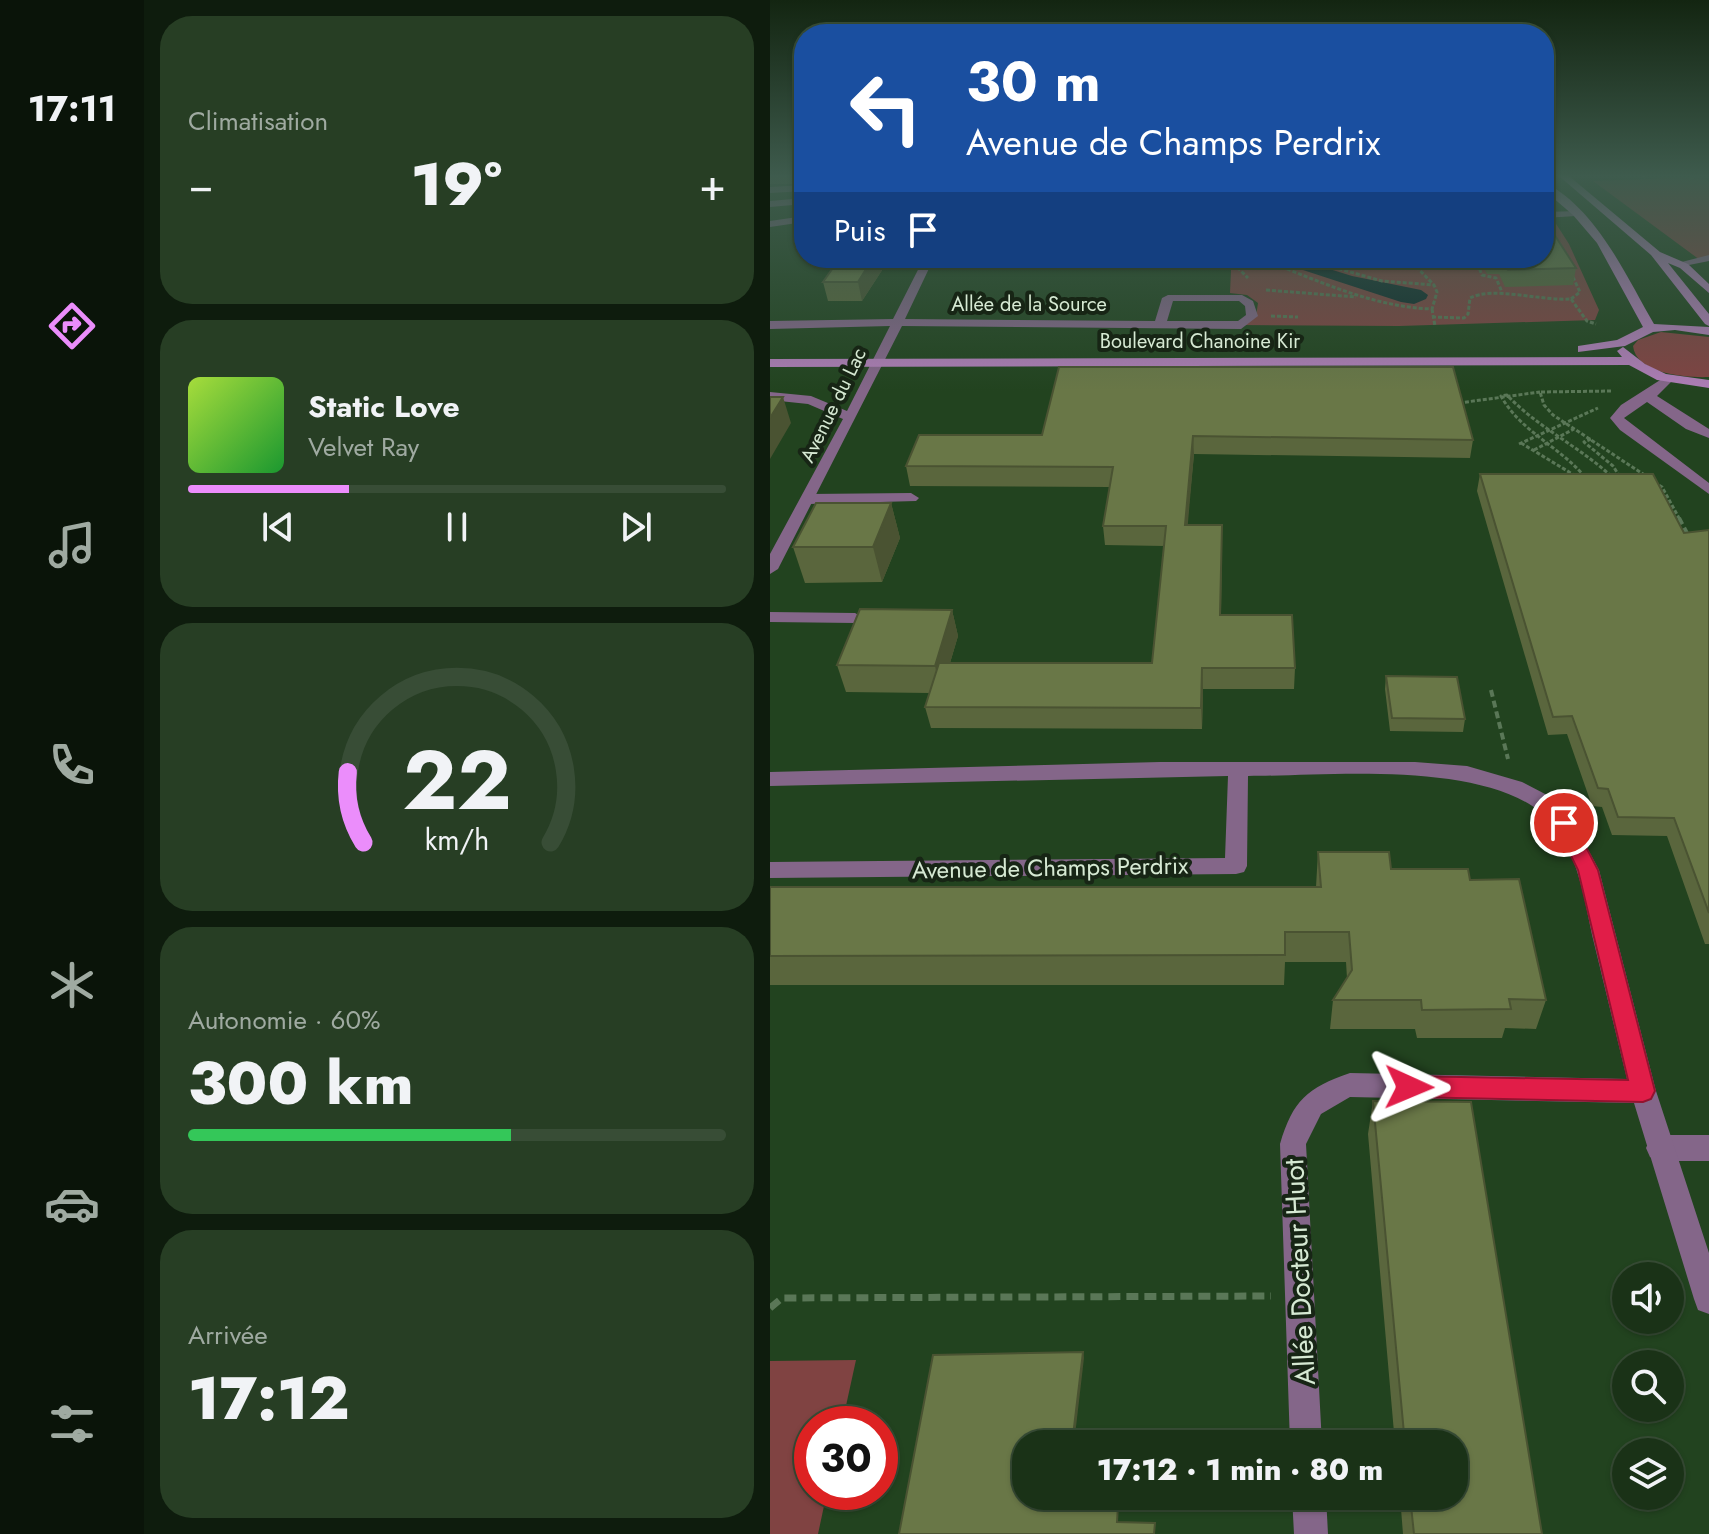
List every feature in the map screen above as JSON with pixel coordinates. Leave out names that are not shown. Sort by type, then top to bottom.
[{"type":"main road","points":[[1604,248],[1650,328],[1679,327],[1709,331]]},
{"type":"main road","points":[[1648,248],[1709,322]]},
{"type":"main road","points":[[1655,253],[1679,264],[1709,290]]},
{"type":"main road","name":"Boulevard Chanoine Kir","points":[[770,363],[879,358],[1591,349],[1621,343],[1631,335],[1650,328]]},
{"type":"main road","points":[[1621,343],[1630,361],[1668,379],[1709,384]]},
{"type":"main road","name":"Boulevard Chanoine Kir","points":[[770,352],[879,358],[1630,361]]},
{"type":"street","points":[[1679,264],[1709,258]]},
{"type":"street","name":"Avenue du Lac","points":[[770,569],[809,499],[924,268]]},
{"type":"street","name":"Allée de la Source","points":[[770,325],[899,322],[1241,325],[1252,316],[1253,310],[1250,303],[1242,298],[1168,298],[1160,323]]},
{"type":"street","points":[[1668,379],[1658,392],[1620,411],[1617,418],[1709,490]]},
{"type":"street","points":[[770,396],[811,400],[851,417]]},
{"type":"street","points":[[1649,397],[1691,426],[1709,434]]},
{"type":"street","points":[[809,499],[911,498]]},
{"type":"street","points":[[770,617],[855,618]]},
{"type":"street","points":[[770,779],[1160,769],[1415,769],[1467,773],[1515,787],[1540,800],[1564,823],[1588,870],[1643,1091],[1709,1299]]},
{"type":"street","name":"Avenue de Champs Perdrix","points":[[770,870],[1236,866],[1238,771]]},
{"type":"street","name":"Allée Docteur Huot","points":[[1305,1430],[1293,1144],[1300,1119],[1313,1103],[1330,1091],[1350,1085],[1643,1091]]},
{"type":"street","points":[[1660,1148],[1709,1148]]},
{"type":"street","points":[[1310,1510],[1311,1534]]},
{"type":"path","points":[[1286,268],[1368,299],[1403,308],[1432,309]]},
{"type":"path","points":[[1336,268],[1382,281],[1434,285]]},
{"type":"path","points":[[1418,268],[1437,292],[1432,309],[1435,326]]},
{"type":"path","points":[[1479,268],[1482,275],[1496,278],[1502,292]]},
{"type":"path","points":[[1432,317],[1464,318],[1468,314],[1470,298],[1483,293],[1502,292],[1539,300],[1571,299],[1580,292],[1569,269]]},
{"type":"path","points":[[1264,290],[1368,299]]},
{"type":"path","points":[[1571,299],[1587,321],[1608,329],[1621,343]]},
{"type":"path","points":[[1463,416],[1458,401],[1540,392]]},
{"type":"path","points":[[1565,422],[1547,431],[1535,436],[1520,443],[1584,482],[1589,482],[1570,459],[1535,436],[1517,422],[1501,396],[1507,395],[1521,412],[1547,431],[1586,455],[1617,482],[1623,481],[1613,466],[1584,442],[1592,438]]},
{"type":"path","points":[[1534,450],[1575,428]]},
{"type":"path","points":[[1647,488],[1662,487]]},
{"type":"path","points":[[1491,690],[1503,740]]},
{"type":"path","points":[[770,1308],[782,1298],[1300,1296]]},
{"type":"shaded area","points":[[1554,248],[1571,248],[1599,310],[1595,320],[1399,326],[1239,325],[1256,316],[1258,303],[1247,295],[1230,293],[1231,270],[1174,269],[1554,268]]},
{"type":"shaded area","points":[[1683,248],[1709,248],[1709,258],[1700,260]]},
{"type":"shaded area","points":[[1661,332],[1709,337],[1709,377],[1676,375],[1643,363],[1633,346],[1638,340]]},
{"type":"shaded area","points":[[856,1360],[846,1406],[794,1406],[794,1510],[823,1510],[818,1534],[770,1534],[770,1361]]},
{"type":"water","points":[[1297,268],[1326,268],[1421,290],[1428,295],[1414,304]]},
{"type":"building","points":[[1554,248],[1563,248],[1576,268],[1508,270],[1554,268]]},
{"type":"building","points":[[833,268],[867,268],[858,282],[823,282]]},
{"type":"building","points":[[1059,367],[1453,367],[1473,440],[1193,436],[1185,525],[1222,525],[1220,615],[1292,615],[1295,668],[1202,668],[1201,708],[925,707],[939,663],[1152,663],[1166,526],[1103,526],[1113,467],[906,466],[919,435],[1042,435]]},
{"type":"building","points":[[770,397],[783,397],[770,418]]},
{"type":"building","points":[[1480,474],[1653,474],[1684,533],[1709,530],[1709,913],[1674,818],[1618,817],[1608,789],[1598,788],[1572,716],[1553,717]]},
{"type":"building","points":[[816,503],[891,503],[873,547],[793,547]]},
{"type":"building","points":[[860,609],[952,610],[935,666],[837,665]]},
{"type":"building","points":[[1386,676],[1457,677],[1465,719],[1392,718]]},
{"type":"building","points":[[1318,852],[1389,852],[1391,869],[1468,869],[1470,880],[1519,879],[1546,1000],[1509,999],[1511,1009],[1422,1010],[1421,1000],[1333,1000],[1352,970],[1349,932],[1285,932],[1285,955],[770,956],[770,887],[1321,887]]},
{"type":"building","points":[[1373,1101],[1471,1102],[1542,1534],[1414,1534],[1411,1510],[1468,1510],[1468,1430],[1404,1430]]},
{"type":"building","points":[[1083,1352],[1074,1430],[1012,1430],[1012,1510],[1118,1510],[1117,1522],[1155,1523],[1154,1534],[899,1534],[933,1355]]},
{"type":"route","points":[[1409,1087],[1643,1091],[1588,870],[1564,823]]}]
